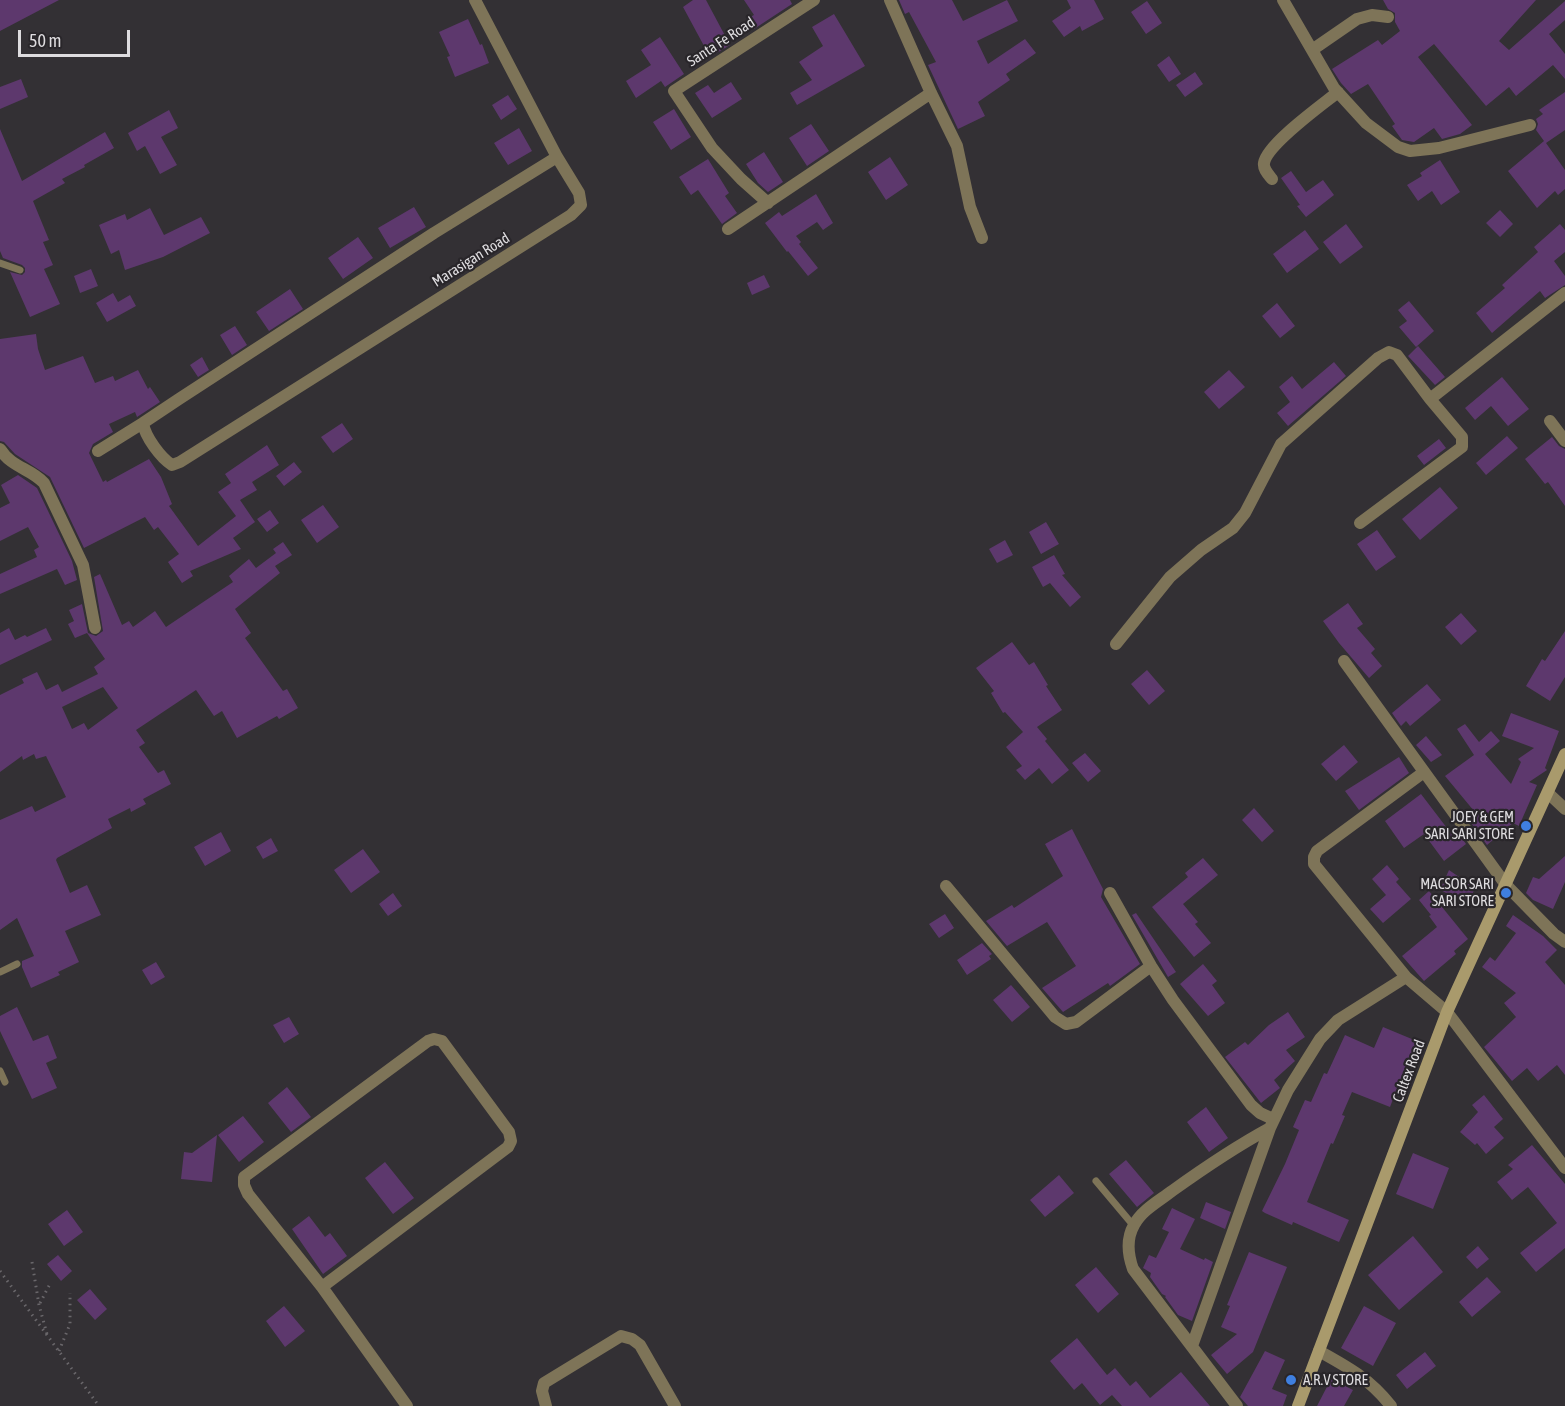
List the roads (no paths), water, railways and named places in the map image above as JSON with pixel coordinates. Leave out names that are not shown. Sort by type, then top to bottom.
[{"type":"street","name":"Marasigan Road","points":[[143,423],[144,431],[167,461],[172,465],[180,462],[571,215],[581,204],[579,194],[557,157],[475,0]]},
{"type":"street","name":"Santa Fe Road","points":[[768,203],[712,148],[674,91],[814,0]]},
{"type":"street","points":[[890,0],[957,146],[970,207],[982,238]]},
{"type":"street","points":[[1283,0],[1338,92],[1366,123],[1398,147],[1410,151],[1439,148],[1530,125]]},
{"type":"street","points":[[1312,50],[1357,19],[1372,15],[1388,17]]},
{"type":"street","points":[[1272,179],[1264,168],[1264,161],[1269,153],[1281,139],[1338,92]]},
{"type":"street","points":[[728,229],[931,93]]},
{"type":"street","points":[[98,451],[434,233],[557,157]]},
{"type":"street","points":[[1430,399],[1565,293]]},
{"type":"street","points":[[1116,644],[1170,577],[1201,550],[1233,528],[1245,513],[1281,444],[1378,358],[1389,352],[1397,355],[1462,437],[1462,447],[1360,523]]},
{"type":"street","points":[[1550,421],[1565,441]]},
{"type":"street","points":[[0,449],[12,464],[38,477],[44,483],[83,565],[95,628]]},
{"type":"street","points":[[1344,661],[1506,885],[1554,934],[1565,942]]},
{"type":"street","name":"Caltex Road","points":[[1298,1406],[1447,1012],[1565,754]]},
{"type":"street","points":[[1424,772],[1317,851],[1314,864],[1406,977],[1447,1012],[1565,1168]]},
{"type":"street","points":[[1548,793],[1565,809]]},
{"type":"street","points":[[946,886],[1055,1017],[1066,1024],[1076,1022],[1151,966]]},
{"type":"street","points":[[1110,893],[1173,1000],[1251,1105],[1271,1124]]},
{"type":"street","points":[[1192,1346],[1271,1124],[1288,1090],[1320,1040],[1338,1020],[1406,977]]},
{"type":"street","points":[[322,1287],[508,1147],[511,1141],[509,1132],[442,1041],[434,1039],[428,1041],[244,1177],[244,1185],[248,1194],[322,1287],[407,1406]]},
{"type":"street","points":[[1237,1406],[1133,1269],[1128,1255],[1129,1239],[1133,1225],[1146,1210],[1271,1124]]},
{"type":"street","points":[[546,1406],[542,1391],[544,1383],[621,1336],[632,1339],[640,1345],[675,1406]]},
{"type":"street","points":[[1319,1351],[1360,1374],[1378,1389],[1391,1406]]},
{"type":"lane","points":[[0,263],[20,270]]},
{"type":"lane","points":[[0,972],[16,964]]},
{"type":"lane","points":[[0,1071],[6,1082]]},
{"type":"lane","points":[[1096,1181],[1133,1225]]},
{"type":"place","name":"JOEY & GEM SARI SARI STORE","points":[[1526,826]]},
{"type":"place","name":"MACSOR SARI SARI STORE","points":[[1506,893]]},
{"type":"place","name":"A.R.V STORE","points":[[1291,1380]]}]
